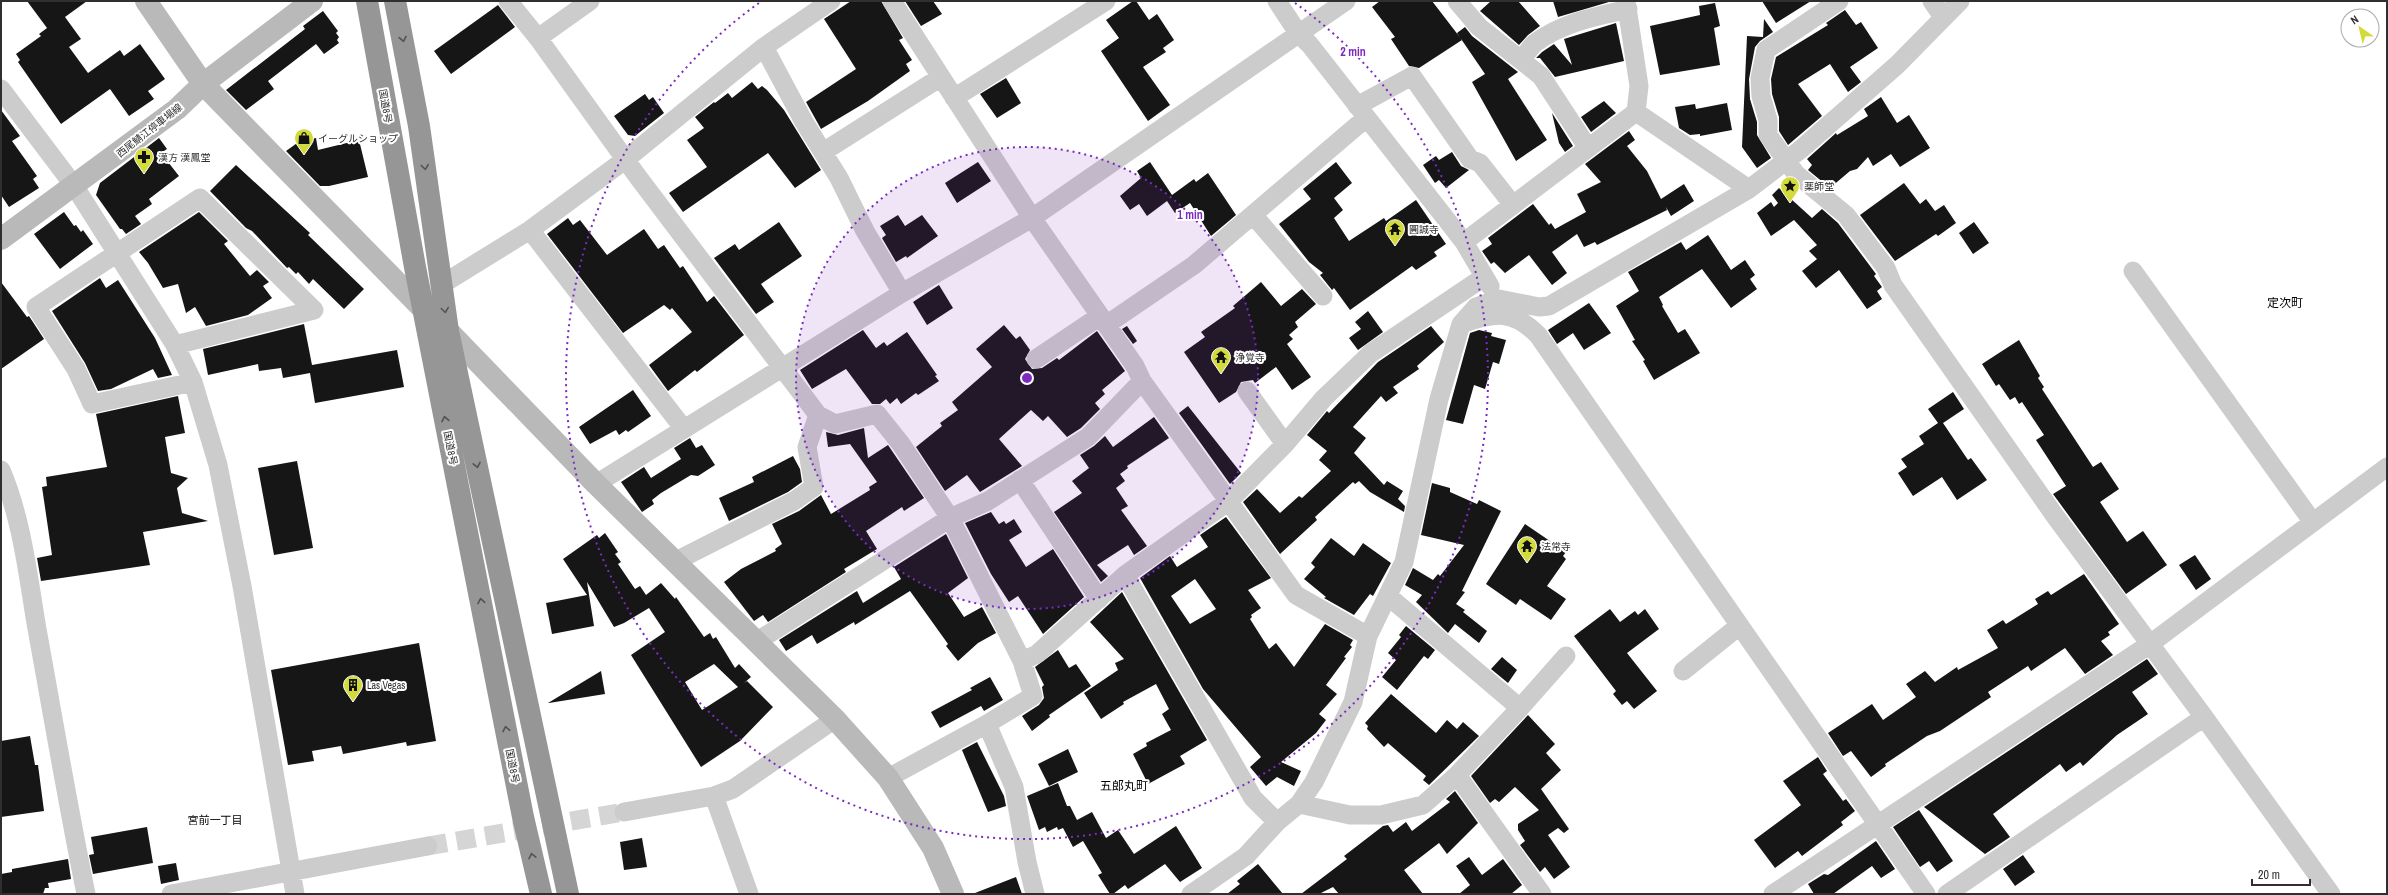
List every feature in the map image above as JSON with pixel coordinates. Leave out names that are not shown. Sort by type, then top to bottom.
[{"type":"highway","name":"国道8号","points":[[367,1],[423,309],[522,811],[541,894]]},
{"type":"highway","points":[[396,1],[419,126],[448,331],[568,894]]},
{"type":"street","points":[[146,1],[203,84],[423,309]]},
{"type":"street","name":"西尾鯖江停車場線","points":[[1,239],[75,187],[177,109],[203,84],[312,1]]},
{"type":"street","points":[[508,1],[538,38],[626,159],[818,415],[835,424],[877,414],[901,444],[950,518],[1022,661],[1033,696],[987,724],[888,778]]},
{"type":"street","points":[[538,38],[590,1]]},
{"type":"street","points":[[441,285],[530,230],[626,159],[764,47],[831,1]]},
{"type":"street","points":[[892,1],[1032,218],[1135,366],[1142,381],[1296,595],[1368,636]]},
{"type":"street","points":[[954,98],[1106,1]]},
{"type":"street","points":[[1277,1],[1298,33],[1310,45],[1464,242],[1484,277],[1499,299]]},
{"type":"street","points":[[596,484],[902,293],[1032,218],[1130,153],[1298,33],[1346,1]]},
{"type":"street","points":[[1457,1],[1479,27],[1542,76],[1588,148]]},
{"type":"street","points":[[1839,1],[1766,50],[1760,78],[1761,96],[1768,120],[1768,135],[1796,174],[1846,215],[1881,262],[1893,285],[2055,516],[2204,717],[2331,894]]},
{"type":"street","points":[[1932,1],[1943,17]]},
{"type":"street","points":[[1191,894],[1246,856],[1277,822],[1299,804],[1314,782],[1353,702],[1368,636],[1404,562],[1439,399],[1461,324],[1476,307],[1499,299],[1539,307],[1549,306],[1749,189],[1786,161],[1897,65],[1960,1]]},
{"type":"street","points":[[1464,242],[1636,112],[1639,86],[1627,5],[1586,18],[1555,32],[1534,44],[1521,60]]},
{"type":"street","points":[[764,47],[839,178],[865,231],[902,293]]},
{"type":"street","points":[[1036,359],[1103,321],[1194,265],[1254,216],[1361,112],[1412,76],[1470,159],[1480,163],[1513,205]]},
{"type":"street","points":[[823,152],[941,77]]},
{"type":"street","points":[[1,89],[75,187],[175,345],[193,382],[218,465],[242,586],[295,894]]},
{"type":"street","points":[[1636,112],[1749,189]]},
{"type":"street","points":[[175,345],[314,310],[200,198],[118,254],[36,307],[76,369],[92,404],[193,382]]},
{"type":"street","points":[[1254,216],[1323,296]]},
{"type":"street","points":[[530,230],[684,428]]},
{"type":"street","points":[[2133,271],[2312,521]]},
{"type":"street","points":[[1022,661],[1037,654],[1126,575],[1229,501],[1285,444],[1324,398],[1371,353],[1484,277]]},
{"type":"street","points":[[1461,324],[1497,314],[1525,322],[1538,335],[1876,826],[1926,894]]},
{"type":"street","points":[[448,331],[596,484],[835,719],[888,778],[933,848],[953,894]]},
{"type":"street","points":[[756,642],[950,518],[988,501],[1088,437],[1142,381]]},
{"type":"street","points":[[1247,391],[1285,444]]},
{"type":"street","points":[[676,561],[794,500],[814,487],[807,447],[818,415]]},
{"type":"street","points":[[1774,894],[2150,644],[2312,521],[2387,467]]},
{"type":"street","points":[[1,470],[5,491],[23,548],[62,772],[86,894]]},
{"type":"street","points":[[1020,480],[1099,599]]},
{"type":"street","points":[[1126,575],[1253,798],[1277,822]]},
{"type":"street","points":[[1388,596],[1520,708]]},
{"type":"street","points":[[1683,671],[1739,626]]},
{"type":"street","points":[[1299,804],[1350,815],[1381,815],[1423,805],[1457,775],[1520,708],[1566,656]]},
{"type":"street","points":[[1946,894],[2204,717]]},
{"type":"street","points":[[624,812],[714,796],[733,789],[835,719]]},
{"type":"street","points":[[987,724],[1014,787],[1027,862],[1035,894]]},
{"type":"street","points":[[1457,775],[1538,892]]},
{"type":"street","points":[[714,796],[749,894]]},
{"type":"street","points":[[171,894],[291,873],[428,846]]},
{"type":"building","points":[[27,1],[87,1],[65,17],[81,39],[69,47],[88,73],[120,50],[124,56],[140,44],[165,79],[148,91],[154,99],[129,116],[110,89],[61,124],[18,62],[20,60],[16,54],[41,36],[39,34],[47,28]]},
{"type":"building","points":[[851,1],[881,1],[903,38],[899,40],[912,60],[906,64],[910,71],[868,101],[821,129],[806,102],[856,69],[824,19]]},
{"type":"building","points":[[905,1],[933,1],[942,14],[921,26]]},
{"type":"building","points":[[1133,1],[1136,1],[1149,20],[1157,14],[1174,40],[1163,48],[1166,52],[1143,67],[1170,105],[1148,121],[1101,51],[1119,38],[1106,20]]},
{"type":"building","points":[[1380,1],[1432,1],[1462,40],[1419,68],[1409,66],[1391,39],[1395,37],[1372,7]]},
{"type":"building","points":[[1491,1],[1518,1],[1540,26],[1528,35],[1519,45],[1480,11]]},
{"type":"building","points":[[1553,1],[1609,1],[1609,2],[1558,17]]},
{"type":"building","points":[[1762,1],[1811,1],[1776,23]]},
{"type":"building","points":[[1715,3],[1720,26],[1714,28],[1720,65],[1660,75],[1650,26],[1700,15],[1699,6]]},
{"type":"building","points":[[498,5],[515,27],[451,74],[434,51]]},
{"type":"building","points":[[1845,10],[1856,25],[1861,22],[1878,48],[1850,67],[1861,82],[1848,92],[1830,64],[1798,84],[1822,116],[1788,145],[1779,131],[1779,117],[1772,94],[1771,79],[1776,57],[1828,25],[1826,23]]},
{"type":"building","points":[[323,11],[338,31],[336,33],[339,37],[337,40],[339,43],[324,54],[316,44],[268,81],[274,89],[246,110],[226,90],[305,29],[303,26]]},
{"type":"building","points":[[1764,19],[1773,32],[1760,41],[1755,47],[1749,79],[1750,99],[1757,122],[1757,135],[1771,158],[1757,168],[1742,147],[1747,36],[1763,37]]},
{"type":"building","points":[[1616,23],[1624,61],[1555,77],[1540,58],[1536,58],[1554,44],[1572,65],[1564,39]]},
{"type":"building","points":[[1465,27],[1472,36],[1518,72],[1508,79],[1547,140],[1516,161],[1472,82],[1485,74],[1457,33]]},
{"type":"building","points":[[1006,78],[1021,103],[997,118],[980,94]]},
{"type":"building","points":[[752,82],[758,89],[762,86],[767,90],[784,110],[821,170],[795,188],[768,153],[683,212],[669,193],[707,167],[687,140],[704,128],[695,117],[728,93],[732,98]]},
{"type":"building","points":[[645,94],[649,100],[653,97],[664,113],[635,136],[628,135],[614,116]]},
{"type":"building","points":[[1881,97],[1897,123],[1909,115],[1930,148],[1900,167],[1891,154],[1873,166],[1868,157],[1857,169],[1850,171],[1830,188],[1808,170],[1812,165],[1807,159],[1836,133],[1837,135],[1868,116],[1864,109]]},
{"type":"building","points":[[1604,101],[1616,113],[1591,132],[1581,117]]},
{"type":"building","points":[[1727,103],[1732,130],[1700,136],[1700,134],[1690,135],[1679,128],[1675,107],[1695,104],[1696,109]]},
{"type":"building","points":[[1,110],[20,136],[12,141],[37,176],[33,179],[39,188],[9,207],[1,195]]},
{"type":"building","points":[[1552,113],[1573,146],[1565,152],[1559,143]]},
{"type":"building","points":[[1629,131],[1635,140],[1627,146],[1647,171],[1661,199],[1684,184],[1694,201],[1671,216],[1666,207],[1667,210],[1597,245],[1595,242],[1584,247],[1577,234],[1552,252],[1567,273],[1552,285],[1529,255],[1505,273],[1494,262],[1491,264],[1482,251],[1492,244],[1488,238],[1533,204],[1549,225],[1551,223],[1555,229],[1586,212],[1577,194],[1601,182],[1585,164]]},
{"type":"building","points":[[159,138],[167,149],[161,153],[179,176],[149,199],[152,204],[135,216],[141,224],[126,234],[122,229],[120,229],[96,195],[100,183]]},
{"type":"building","points":[[316,138],[318,150],[359,140],[368,177],[329,186],[320,186],[286,151],[300,141]]},
{"type":"building","points":[[1452,152],[1461,166],[1469,170],[1446,188],[1439,180],[1435,183],[1423,165],[1436,156],[1439,160]]},
{"type":"building","points":[[978,162],[991,181],[957,203],[945,183]]},
{"type":"building","points":[[1150,162],[1172,195],[1194,179],[1196,182],[1208,173],[1236,215],[1211,236],[1190,203],[1175,213],[1167,201],[1147,216],[1139,204],[1130,210],[1120,196],[1141,178],[1137,171]]},
{"type":"building","points":[[1336,162],[1352,183],[1334,198],[1343,210],[1334,218],[1349,241],[1384,218],[1386,221],[1416,200],[1446,244],[1434,252],[1437,256],[1416,270],[1412,266],[1350,310],[1334,288],[1332,290],[1320,275],[1323,273],[1309,262],[1279,224],[1311,199],[1303,189]]},
{"type":"building","points":[[236,165],[310,233],[308,235],[364,289],[344,309],[313,279],[309,284],[298,272],[296,274],[289,267],[287,268],[252,231],[246,228],[210,191]]},
{"type":"building","points":[[1904,183],[1920,204],[1926,199],[1935,211],[1944,205],[1956,223],[1938,236],[1936,234],[1895,261],[1860,215]]},
{"type":"building","points":[[1779,188],[1812,218],[1822,209],[1838,223],[1876,274],[1874,276],[1882,287],[1877,291],[1882,299],[1867,309],[1839,270],[1816,288],[1802,271],[1817,259],[1809,251],[1817,245],[1794,220],[1771,236],[1757,213],[1771,202],[1774,207],[1778,203],[1772,195]]},
{"type":"building","points":[[64,212],[74,226],[76,225],[81,232],[83,230],[93,244],[60,269],[34,234]]},
{"type":"building","points":[[199,212],[228,241],[224,244],[250,276],[257,270],[269,282],[263,286],[272,298],[248,315],[206,326],[195,307],[186,313],[178,284],[163,288],[148,263],[139,252]]},
{"type":"building","points":[[898,215],[905,226],[922,215],[938,236],[907,258],[906,256],[896,262],[882,238],[886,235],[880,226]]},
{"type":"building","points":[[568,218],[573,225],[580,220],[607,255],[644,229],[658,249],[664,245],[680,268],[683,266],[707,302],[714,296],[744,335],[697,372],[695,370],[668,391],[649,365],[692,332],[672,308],[670,310],[664,305],[623,333],[547,234]]},
{"type":"building","points":[[779,222],[802,256],[761,284],[774,302],[756,314],[714,258],[735,244],[739,250]]},
{"type":"building","points":[[1974,222],[1989,243],[1973,254],[1959,233]]},
{"type":"building","points":[[1708,235],[1731,270],[1745,260],[1755,275],[1750,279],[1757,289],[1731,308],[1702,269],[1659,297],[1663,305],[1662,306],[1678,333],[1685,329],[1700,353],[1654,380],[1643,361],[1645,360],[1632,341],[1635,340],[1616,306],[1639,291],[1628,272],[1681,242],[1686,250]]},
{"type":"building","points":[[100,278],[106,288],[118,280],[155,338],[172,375],[158,378],[153,369],[111,389],[98,391],[85,363],[52,311]]},
{"type":"building","points":[[1,282],[27,317],[29,316],[44,339],[1,369]]},
{"type":"building","points":[[1261,282],[1281,306],[1302,289],[1316,304],[1295,322],[1298,327],[1289,335],[1293,339],[1287,344],[1311,377],[1292,390],[1276,367],[1255,383],[1253,380],[1241,382],[1236,392],[1219,403],[1184,352],[1205,337],[1201,332],[1235,308],[1233,306]]},
{"type":"building","points":[[939,285],[953,308],[927,325],[913,302]]},
{"type":"building","points":[[1589,303],[1611,333],[1584,350],[1573,333],[1557,344],[1548,330]]},
{"type":"building","points":[[1368,311],[1383,332],[1358,350],[1349,338],[1361,329],[1355,322]]},
{"type":"building","points":[[304,324],[312,365],[397,350],[404,387],[315,403],[310,373],[283,378],[281,368],[259,371],[258,364],[208,375],[203,349]]},
{"type":"building","points":[[1004,325],[1016,339],[1020,336],[1030,350],[1025,359],[1032,369],[1042,368],[1057,358],[1059,360],[1097,331],[1125,371],[1102,390],[1105,394],[1095,403],[1100,409],[1081,428],[1067,437],[1048,416],[1043,421],[1031,410],[999,439],[1022,466],[980,492],[967,475],[945,491],[916,447],[942,426],[940,423],[958,410],[952,402],[992,367],[976,349]]},
{"type":"building","points":[[1127,326],[1137,341],[1133,344],[1122,329]]},
{"type":"building","points":[[1431,326],[1444,342],[1417,366],[1419,369],[1393,387],[1398,393],[1386,402],[1381,396],[1353,427],[1366,438],[1354,453],[1384,485],[1387,481],[1403,491],[1398,499],[1405,506],[1404,512],[1370,492],[1359,481],[1355,484],[1353,482],[1315,517],[1317,520],[1280,554],[1243,502],[1257,489],[1280,513],[1299,496],[1302,498],[1331,471],[1319,460],[1327,451],[1307,435],[1327,411],[1329,413],[1378,362]]},
{"type":"building","points":[[863,330],[876,348],[884,342],[887,346],[907,332],[937,375],[935,376],[939,381],[918,395],[916,393],[901,404],[897,398],[890,404],[886,399],[880,404],[872,404],[846,369],[812,389],[800,370]]},
{"type":"building","points":[[1479,330],[1492,333],[1491,336],[1506,340],[1499,364],[1493,362],[1485,389],[1474,385],[1463,424],[1446,420],[1470,333]]},
{"type":"building","points":[[2019,340],[2040,376],[2038,378],[2044,387],[2042,389],[2093,467],[2101,462],[2119,489],[2100,502],[2127,542],[2143,531],[2167,565],[2126,594],[2053,494],[2066,486],[2036,440],[2044,435],[2022,402],[2019,404],[2015,397],[2010,400],[1999,384],[1996,386],[1982,364]]},
{"type":"building","points":[[633,390],[651,416],[628,432],[626,430],[619,435],[616,430],[590,444],[579,427]]},
{"type":"building","points":[[1953,392],[1964,409],[1943,423],[1968,460],[1971,458],[1987,480],[1957,500],[1942,477],[1913,496],[1898,473],[1907,467],[1901,459],[1924,444],[1919,436],[1938,423],[1928,409]]},
{"type":"building","points":[[178,396],[185,433],[165,437],[171,473],[188,478],[177,488],[182,513],[208,521],[143,532],[150,565],[41,581],[37,558],[52,555],[42,487],[47,486],[46,477],[107,467],[96,414]]},
{"type":"building","points":[[1188,406],[1241,473],[1230,484],[1179,413]]},
{"type":"building","points":[[1154,417],[1169,438],[1127,466],[1128,468],[1120,474],[1125,481],[1116,488],[1128,506],[1121,510],[1147,546],[1134,555],[1128,545],[1097,565],[1108,576],[1101,582],[1054,512],[1082,493],[1072,481],[1089,468],[1080,455],[1094,446],[1105,436],[1113,447]]},
{"type":"building","points":[[864,428],[868,458],[888,445],[924,498],[904,511],[902,507],[866,531],[877,549],[844,569],[846,572],[768,622],[763,615],[754,621],[724,582],[741,569],[776,551],[775,549],[782,544],[772,524],[799,511],[821,495],[831,514],[870,490],[869,487],[877,482],[850,444],[828,447],[826,432],[838,435]]},
{"type":"building","points":[[690,438],[696,448],[702,445],[715,465],[698,476],[691,475],[661,493],[652,500],[654,504],[642,512],[621,482],[644,467],[651,478],[681,459],[674,448]]},
{"type":"building","points":[[793,456],[800,469],[802,482],[788,492],[729,521],[719,498],[754,482],[752,477]]},
{"type":"building","points":[[297,461],[313,548],[274,555],[258,468]]},
{"type":"building","points":[[1432,483],[1450,488],[1450,492],[1477,504],[1479,500],[1501,511],[1462,591],[1465,592],[1456,604],[1465,610],[1463,612],[1487,631],[1479,643],[1455,624],[1448,633],[1416,602],[1422,595],[1405,585],[1413,568],[1433,580],[1438,574],[1440,576],[1464,545],[1421,535]]},
{"type":"building","points":[[991,512],[999,524],[1004,521],[1006,524],[1014,519],[1022,532],[1009,540],[1026,567],[1053,549],[1084,597],[1043,634],[1018,596],[1009,602],[991,574],[965,523]]},
{"type":"building","points":[[1226,517],[1271,578],[1248,590],[1261,608],[1251,615],[1252,617],[1250,619],[1269,649],[1276,643],[1294,667],[1325,624],[1353,640],[1350,645],[1352,647],[1344,657],[1346,658],[1326,685],[1337,694],[1319,714],[1326,720],[1316,733],[1281,762],[1301,771],[1294,786],[1277,777],[1266,786],[1250,767],[1261,757],[1203,689],[1140,578],[1170,556],[1177,567],[1208,547],[1200,535]],"holes":[[[1195,579],[1216,609],[1190,624],[1171,596]]]},
{"type":"building","points":[[1525,524],[1566,552],[1563,556],[1566,559],[1547,586],[1566,599],[1551,620],[1520,599],[1516,605],[1486,584]]},
{"type":"building","points":[[605,533],[618,552],[615,554],[621,562],[618,564],[635,589],[640,586],[646,595],[661,583],[675,599],[676,597],[704,637],[710,633],[713,639],[716,637],[735,668],[739,664],[751,677],[744,683],[747,681],[773,707],[740,741],[701,767],[631,655],[665,632],[649,608],[624,623],[614,627],[587,582],[594,626],[552,634],[546,603],[587,595],[563,559],[597,535],[599,538]],"holes":[[[714,664],[738,687],[702,710],[685,682]]]},
{"type":"building","points":[[946,534],[968,578],[948,593],[964,617],[982,607],[996,633],[978,643],[958,661],[946,646],[948,644],[910,591],[855,625],[854,622],[817,644],[812,635],[786,651],[779,640],[857,591],[863,603],[901,579],[894,567]]},
{"type":"building","points":[[1331,538],[1354,556],[1363,543],[1391,563],[1373,596],[1370,594],[1354,615],[1324,598],[1326,597],[1304,579],[1315,567],[1311,563]]},
{"type":"building","points":[[2195,555],[2211,579],[2196,590],[2179,565]]},
{"type":"building","points":[[2084,574],[2119,624],[2108,632],[2110,635],[2101,641],[2113,655],[2085,674],[2065,648],[2031,671],[2028,666],[1988,692],[1991,697],[1940,731],[1927,736],[1885,764],[1886,766],[1871,777],[1851,751],[1843,756],[1828,733],[1872,704],[1883,720],[1916,697],[1906,684],[1925,671],[1935,682],[1957,667],[1958,670],[1998,648],[1987,630],[2003,620],[2006,624],[2038,604],[2035,599],[2048,591],[2051,595]]},
{"type":"building","points":[[1122,592],[1207,740],[1180,756],[1185,764],[1148,784],[1133,754],[1147,746],[1146,743],[1171,730],[1162,714],[1169,709],[1156,684],[1123,702],[1124,704],[1101,719],[1084,693],[1118,670],[1115,663],[1124,659],[1090,622]]},
{"type":"building","points":[[1610,609],[1620,622],[1635,611],[1638,615],[1645,609],[1659,629],[1627,653],[1657,691],[1634,709],[1627,701],[1622,705],[1613,694],[1616,691],[1574,636]]},
{"type":"building","points":[[1406,626],[1435,650],[1428,659],[1424,656],[1397,690],[1382,677],[1396,660],[1388,653],[1401,637],[1399,635]]},
{"type":"building","name":"Las Vegas","points":[[419,643],[436,741],[407,746],[406,742],[343,754],[341,746],[312,751],[314,761],[288,765],[271,670]]},
{"type":"building","points":[[1058,650],[1069,668],[1076,664],[1091,686],[1049,715],[1050,717],[1032,731],[1022,716],[1039,705],[1044,698],[1042,687],[1044,685],[1035,667]]},
{"type":"building","points":[[1502,657],[1517,670],[1508,683],[1491,669]]},
{"type":"building","points":[[2147,659],[2158,674],[2132,692],[2148,714],[2117,735],[2083,766],[2080,762],[2066,772],[2060,764],[1993,814],[2010,837],[1985,854],[1924,807]]},
{"type":"building","points":[[601,671],[605,694],[548,703]]},
{"type":"building","points":[[990,677],[1003,700],[984,711],[981,706],[940,728],[931,712],[972,690],[970,688]]},
{"type":"building","points":[[1391,694],[1436,733],[1447,720],[1457,729],[1463,722],[1479,736],[1429,785],[1423,780],[1426,776],[1388,743],[1384,747],[1367,729],[1368,726],[1365,723]]},
{"type":"building","points":[[1528,715],[1555,744],[1546,753],[1561,770],[1541,789],[1569,829],[1564,833],[1558,828],[1548,835],[1570,867],[1554,879],[1545,867],[1540,872],[1520,845],[1525,841],[1518,830],[1518,824],[1539,810],[1515,787],[1499,802],[1495,799],[1490,803],[1471,776]]},
{"type":"building","points":[[30,736],[35,765],[38,765],[44,811],[1,817],[1,741]]},
{"type":"building","points":[[977,742],[1004,796],[1006,806],[988,812],[962,750]]},
{"type":"building","points":[[1068,749],[1078,772],[1049,786],[1038,764]]},
{"type":"building","points":[[1818,757],[1827,771],[1823,774],[1843,801],[1846,799],[1855,811],[1841,822],[1843,825],[1802,856],[1798,851],[1775,868],[1754,840],[1801,805],[1783,781]]},
{"type":"building","points":[[1058,783],[1067,806],[1070,806],[1077,820],[1092,812],[1106,838],[1118,830],[1134,854],[1176,826],[1202,868],[1180,882],[1165,864],[1128,889],[1125,885],[1113,894],[1110,894],[1098,875],[1102,873],[1083,841],[1073,847],[1063,828],[1058,830],[1057,827],[1047,832],[1045,827],[1039,830],[1027,796]]},
{"type":"building","points":[[1455,791],[1478,823],[1447,854],[1439,843],[1404,870],[1423,894],[1339,894],[1333,887],[1319,894],[1301,894],[1347,859],[1344,856],[1383,826],[1388,825],[1393,832],[1406,822],[1412,831],[1450,802],[1446,799]]},
{"type":"building","points":[[1919,810],[1953,861],[1937,872],[1929,861],[1920,867],[1893,827]]},
{"type":"building","points":[[147,827],[153,863],[93,874],[89,855],[94,854],[91,837]]},
{"type":"building","points":[[642,838],[647,867],[624,870],[620,842]]},
{"type":"building","points":[[1876,841],[1895,869],[1881,878],[1872,866],[1833,894],[1814,894],[1808,884],[1824,874],[1828,875]]},
{"type":"building","points":[[2023,855],[2035,872],[2015,886],[2003,869]]},
{"type":"building","points":[[1469,857],[1482,875],[1503,859],[1522,885],[1511,894],[1459,894],[1470,885],[1456,866]]},
{"type":"building","points":[[68,859],[71,879],[48,883],[49,888],[45,888],[43,894],[1,894],[1,874],[12,872],[12,869]]},
{"type":"building","points":[[176,863],[179,880],[161,884],[158,866]]},
{"type":"building","points":[[1258,864],[1283,894],[1227,894],[1240,884],[1237,881]]},
{"type":"building","points":[[1016,877],[1022,894],[975,894],[975,893]]},
{"type":"tunnel","points":[[428,846],[624,812]]},
{"type":"place","name":"イーグルショップ","points":[[304,155]]},
{"type":"place","name":"漢方 漢鳳堂","points":[[144,174]]},
{"type":"place","name":"薬師堂","points":[[1790,203]]},
{"type":"place","name":"圓誠寺","points":[[1395,246]]},
{"type":"place","name":"浄覚寺","points":[[1221,374]]},
{"type":"place","name":"法常寺","points":[[1527,563]]},
{"type":"place","name":"Las Vegas","points":[[353,702]]},
{"type":"district","name":"定次町","points":[[2285,303]]},
{"type":"district","name":"五郎丸町","points":[[1124,786]]},
{"type":"district","name":"宮前一丁目","points":[[215,820]]}]
